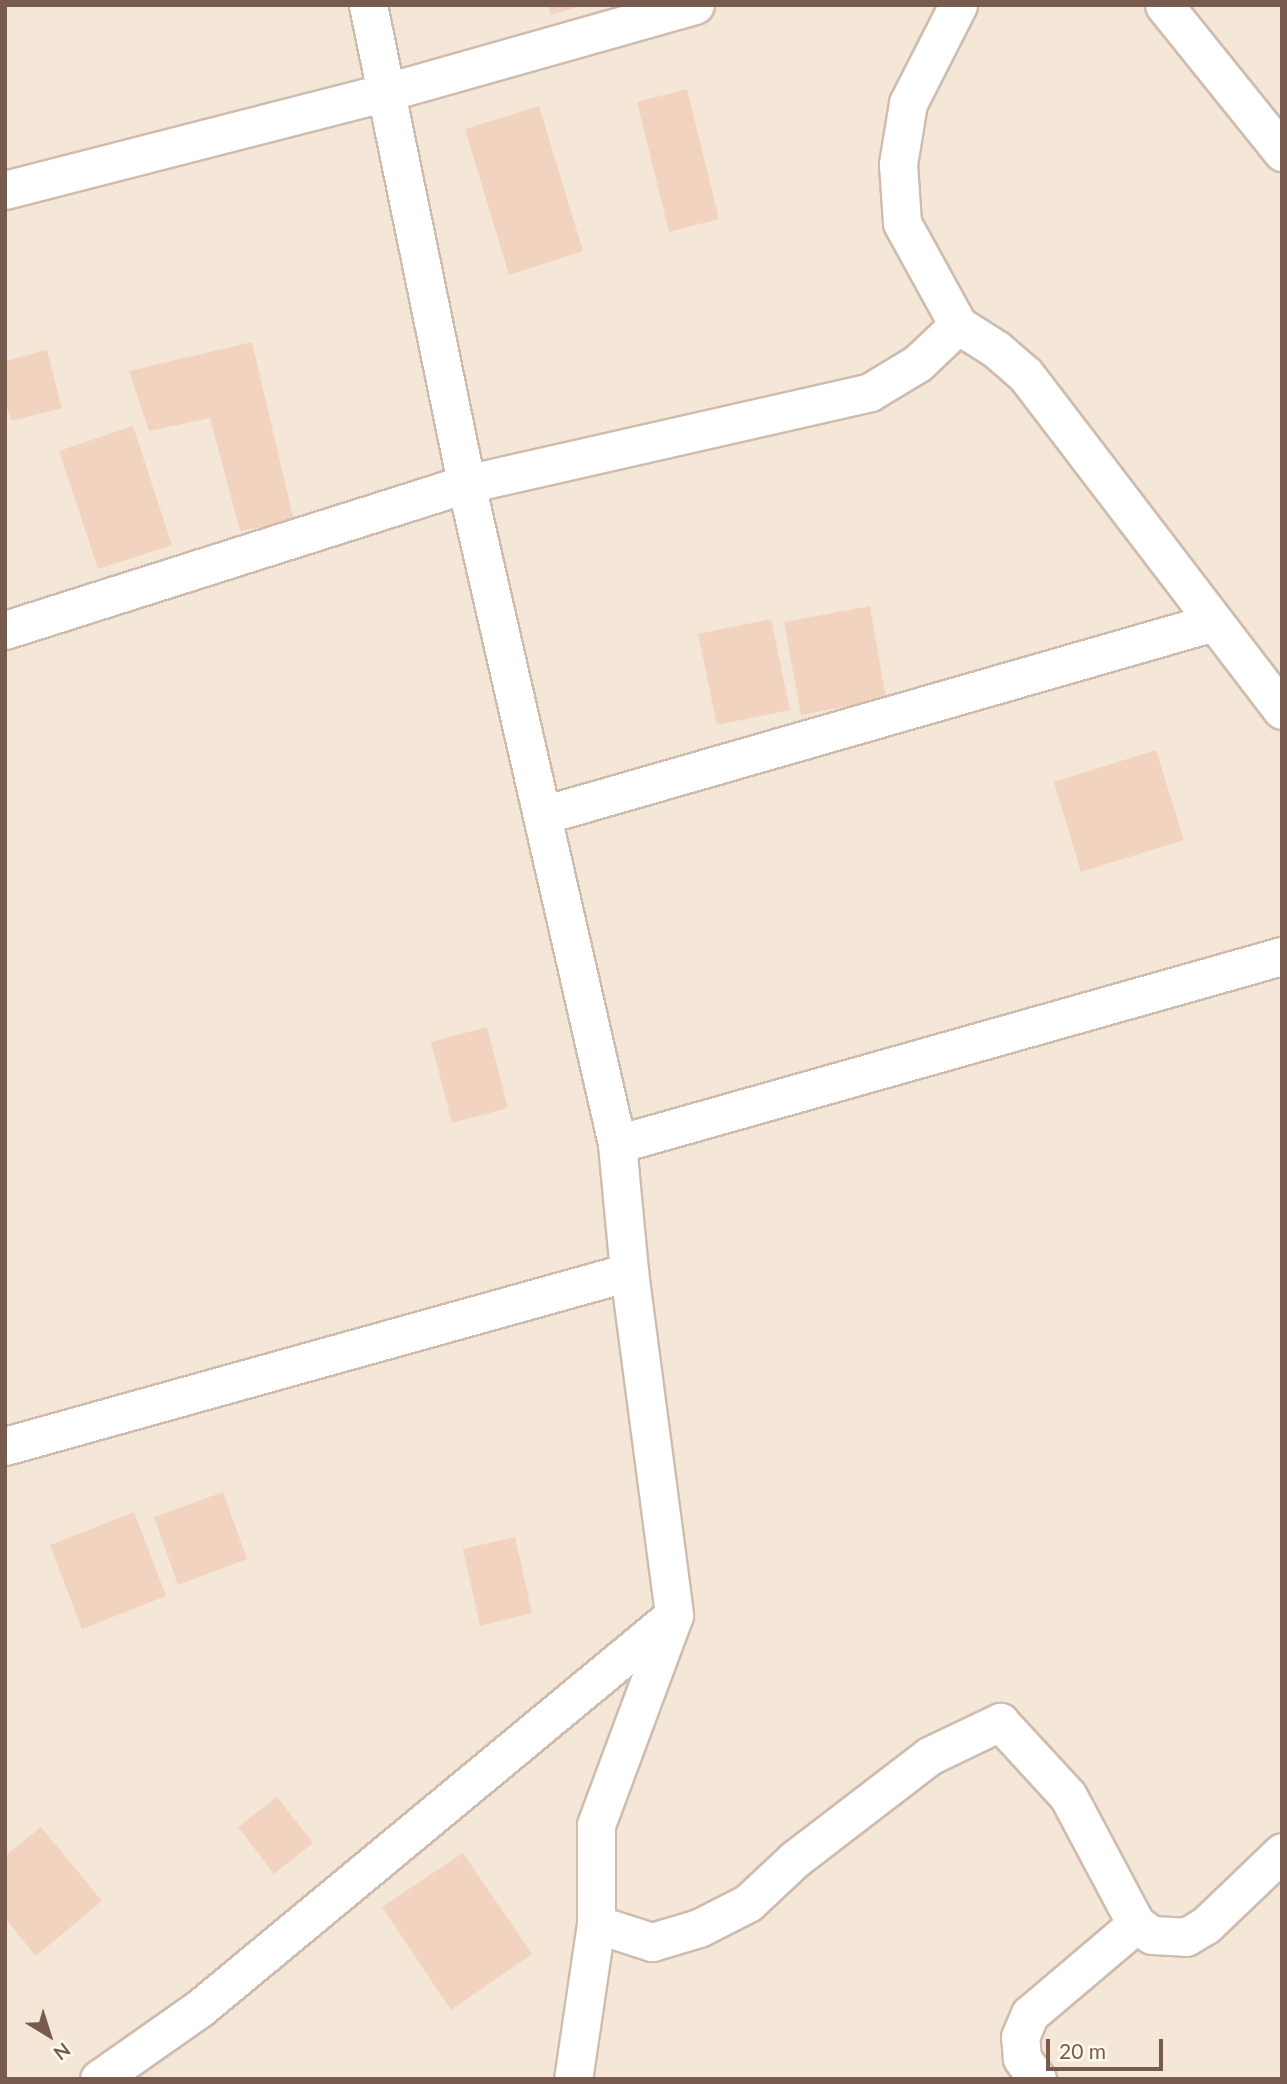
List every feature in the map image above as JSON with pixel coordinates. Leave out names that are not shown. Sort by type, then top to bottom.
[{"type":"street","points":[[368,5],[466,484],[617,1144],[629,1272],[674,1615],[596,1825],[596,1924],[573,2079]]},
{"type":"street","points":[[5,190],[387,92],[695,5]]},
{"type":"street","points":[[958,5],[908,103],[898,164],[902,223],[958,325],[996,349],[1025,374],[1282,710]]},
{"type":"street","points":[[1164,5],[1282,152]]},
{"type":"street","points":[[5,630],[466,484],[870,392],[918,363],[958,325]]},
{"type":"street","points":[[543,815],[1214,622]]},
{"type":"street","points":[[617,1144],[1282,956]]},
{"type":"street","points":[[5,1446],[629,1272]]},
{"type":"street","points":[[99,2079],[200,2008],[674,1615]]},
{"type":"street","points":[[596,1924],[652,1942],[699,1928],[748,1903],[795,1859],[929,1756],[1000,1722],[1068,1796],[1136,1924],[1152,1935],[1186,1937],[1206,1925],[1282,1852]]},
{"type":"street","points":[[1037,2079],[1022,2058],[1020,2037],[1030,2014],[1136,1924]]},
{"type":"shaded area","points":[[5,5],[1282,5],[1282,2079],[5,2079]]},
{"type":"building","points":[[548,5],[581,5],[581,6],[550,15]]},
{"type":"building","points":[[687,89],[719,219],[669,232],[637,102]]},
{"type":"building","points":[[539,106],[583,251],[509,275],[465,129]]},
{"type":"building","points":[[252,342],[294,521],[240,531],[210,418],[149,431],[129,371]]},
{"type":"building","points":[[47,350],[62,408],[11,421],[5,399],[5,361]]},
{"type":"building","points":[[133,426],[172,545],[98,569],[59,451]]},
{"type":"building","points":[[870,606],[886,699],[801,715],[784,622]]},
{"type":"building","points":[[771,619],[790,710],[717,725],[698,634]]},
{"type":"building","points":[[1156,750],[1184,840],[1081,872],[1054,782]]},
{"type":"building","points":[[487,1027],[508,1108],[452,1123],[431,1042]]},
{"type":"building","points":[[223,1492],[247,1559],[178,1585],[154,1517]]},
{"type":"building","points":[[134,1512],[166,1596],[82,1629],[50,1545]]},
{"type":"building","points":[[515,1537],[532,1613],[480,1626],[463,1549]]},
{"type":"building","points":[[277,1797],[313,1843],[274,1874],[238,1827]]},
{"type":"building","points":[[41,1827],[102,1901],[36,1956],[5,1918],[5,1856]]},
{"type":"building","points":[[463,1853],[532,1954],[451,2010],[382,1907]]}]
